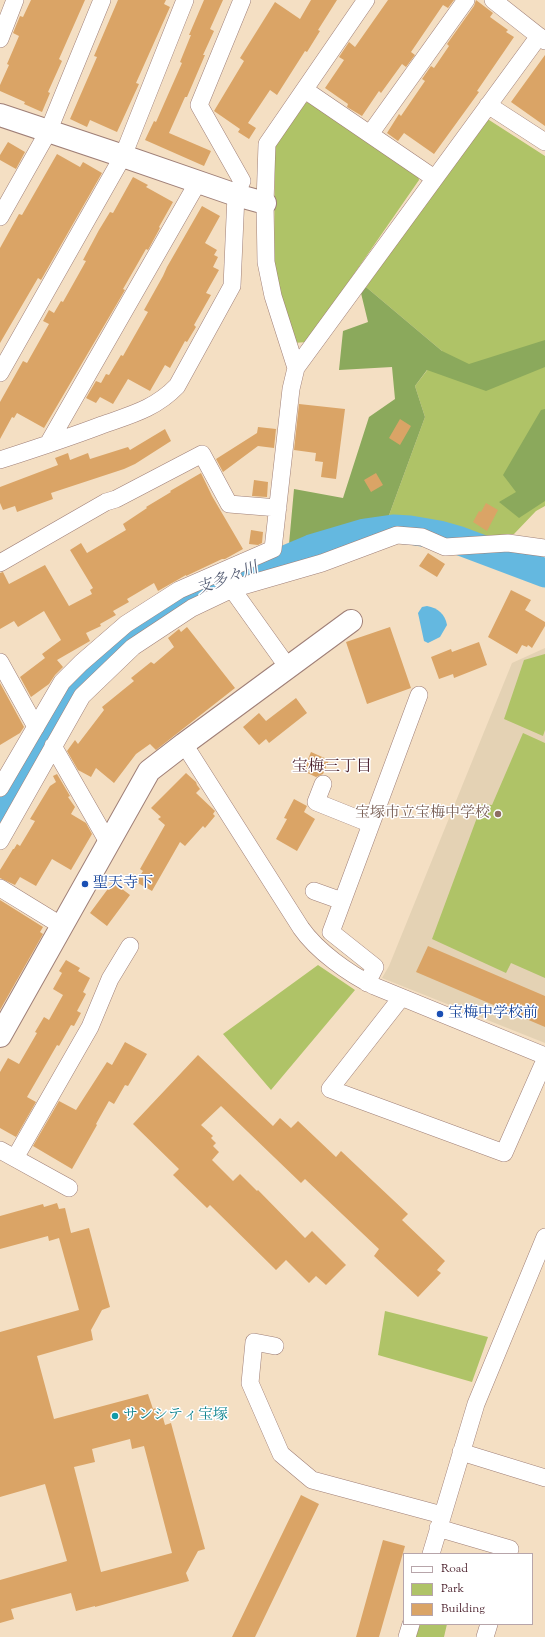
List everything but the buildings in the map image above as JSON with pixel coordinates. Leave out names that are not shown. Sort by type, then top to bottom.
[{"type":"street","points":[[0,39],[16,0]]},
{"type":"street","points":[[0,217],[48,132],[102,0]]},
{"type":"street","points":[[0,373],[123,156],[185,0]]},
{"type":"street","points":[[0,460],[146,409],[165,398],[177,386],[232,286],[236,195],[242,181],[199,105],[242,0]]},
{"type":"street","points":[[296,368],[273,296],[266,262],[265,203],[267,144],[366,0]]},
{"type":"street","points":[[370,134],[466,0]]},
{"type":"street","points":[[0,788],[62,682],[81,663],[126,624],[179,590],[273,549],[296,368],[488,104],[542,38],[493,0]]},
{"type":"street","points":[[305,90],[434,178]]},
{"type":"street","points":[[488,104],[545,142]]},
{"type":"street","points":[[0,115],[236,195],[265,203]]},
{"type":"street","points":[[48,444],[198,182]]},
{"type":"street","points":[[0,563],[106,502],[116,499],[202,454],[229,504],[278,508]]},
{"type":"street","points":[[0,841],[82,696],[132,647],[192,608],[232,588],[322,563],[397,535],[422,537],[445,547],[508,543],[545,548]]},
{"type":"street","points":[[237,565],[232,588],[287,666]]},
{"type":"street","points":[[0,1036],[149,771],[287,666],[351,621]]},
{"type":"street","points":[[0,662],[36,727]]},
{"type":"street","points":[[367,983],[375,967],[331,932],[419,696]]},
{"type":"street","points":[[184,744],[304,934],[347,971],[367,983],[545,1056]]},
{"type":"street","points":[[53,746],[108,842]]},
{"type":"street","points":[[323,784],[316,802],[371,824]]},
{"type":"street","points":[[0,888],[62,926]]},
{"type":"street","points":[[314,891],[342,901]]},
{"type":"street","points":[[15,1158],[90,1027],[110,979],[130,946]]},
{"type":"street","points":[[401,998],[330,1089],[504,1153],[545,1060]]},
{"type":"street","points":[[0,1150],[69,1188]]},
{"type":"street","points":[[430,1553],[476,1404],[545,1237]]},
{"type":"street","points":[[275,1346],[254,1342],[250,1383],[281,1454],[312,1480],[440,1522],[510,1549],[508,1553]]},
{"type":"street","points":[[461,1452],[545,1478]]},
{"type":"street","points":[[407,1637],[411,1625]]},
{"type":"street","points":[[485,1637],[489,1625]]},
{"type":"shaded area","name":"宝塚市立宝梅中学校","points":[[545,648],[545,1043],[382,978],[389,966],[512,663]]},
{"type":"green space","points":[[314,102],[417,171],[419,180],[307,342],[293,343],[274,272],[275,143],[301,103]]},
{"type":"green space","points":[[486,118],[545,156],[545,506],[536,511],[514,534],[469,537],[449,529],[388,518],[425,417],[415,386],[442,351],[366,287]]},
{"type":"green space","points":[[366,287],[442,351],[469,364],[545,340],[545,367],[486,391],[427,370],[415,386],[425,417],[388,518],[289,544],[294,489],[343,498],[369,417],[395,399],[392,367],[339,370],[343,331],[368,322],[360,289]]},
{"type":"green space","points":[[545,409],[545,501],[519,518],[499,502],[516,492],[503,475],[541,410]]},
{"type":"green space","points":[[545,654],[545,730],[543,736],[504,719],[524,660]]},
{"type":"green space","points":[[523,733],[545,743],[545,978],[511,963],[506,973],[432,939],[482,804],[492,805]]},
{"type":"green space","points":[[318,965],[355,990],[271,1090],[223,1034]]},
{"type":"green space","points":[[385,1311],[488,1337],[472,1382],[378,1355]]},
{"type":"green space","points":[[420,1625],[447,1625],[444,1637],[416,1637]]},
{"type":"water","points":[[427,606],[440,612],[445,618],[447,625],[440,637],[428,643],[424,641],[418,613],[422,607]]},
{"type":"waterway","name":"支多々川","points":[[0,808],[77,681],[101,658],[142,624],[192,594],[261,570],[311,549],[365,533],[393,529],[410,530],[439,535],[460,541],[545,573]]},
{"type":"place","name":"宝塚市立宝梅中学校","points":[[498,814]]},
{"type":"place","name":"聖天寺下","points":[[85,884]]},
{"type":"place","name":"宝梅中学校前","points":[[440,1014]]},
{"type":"place","name":"サンシティ宝塚","points":[[115,1416]]},
{"type":"district","name":"宝梅三丁目","points":[[332,768]]}]
